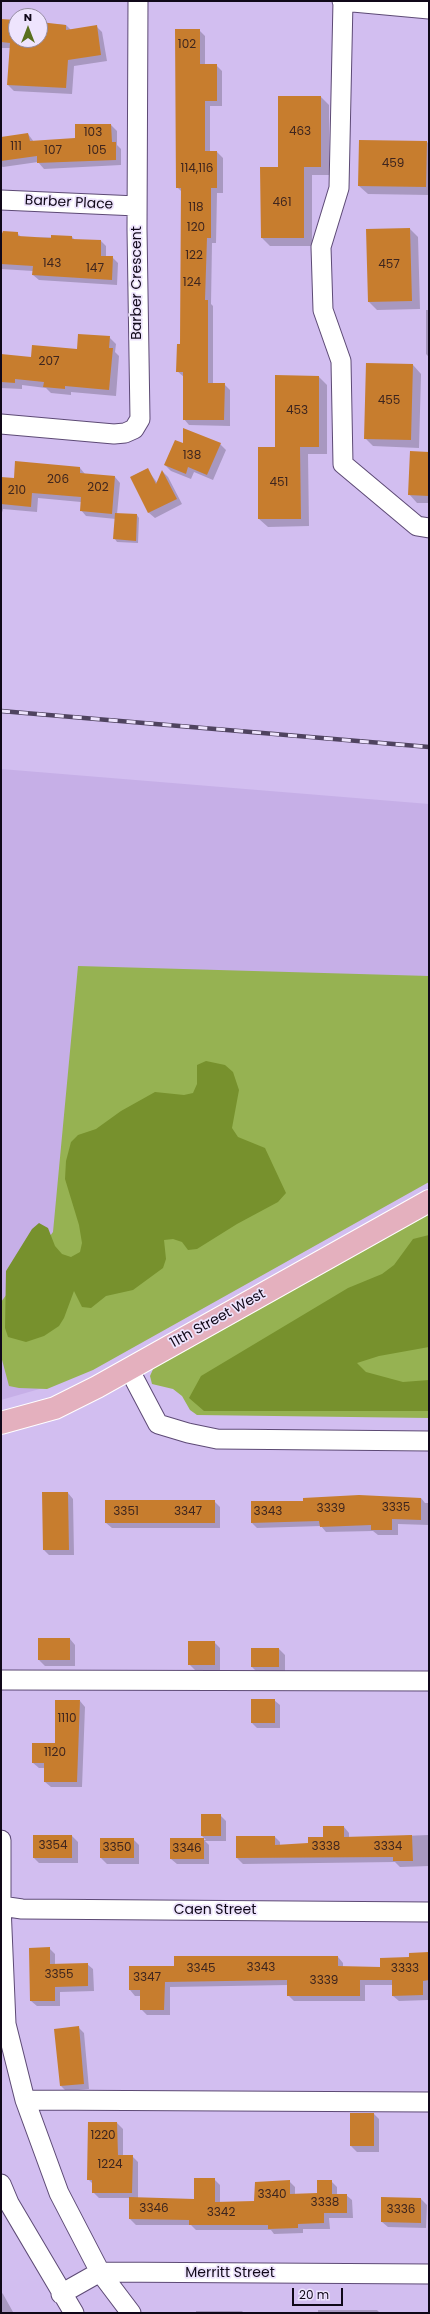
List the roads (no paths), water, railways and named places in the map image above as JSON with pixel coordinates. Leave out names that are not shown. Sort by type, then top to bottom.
[{"type":"main road","name":"11th Street West","points":[[1,1423],[55,1408],[129,1369],[429,1201]]},
{"type":"street","name":"Barber Crescent","points":[[1,424],[114,434],[125,433],[134,429],[140,420],[137,206],[138,1]]},
{"type":"street","points":[[429,9],[343,1],[339,188],[322,247],[323,310],[341,362],[343,464],[417,526],[429,528]]},
{"type":"street","name":"Barber Place","points":[[1,200],[137,206]]},
{"type":"street","points":[[129,1369],[158,1424],[217,1439],[429,1441]]},
{"type":"street","points":[[1,1680],[429,1681]]},
{"type":"street","points":[[1,1840],[1,1906],[6,2024],[25,2100],[59,2194],[100,2272],[131,2313]]},
{"type":"street","name":"Caen Street","points":[[1,1906],[22,1909],[429,1912]]},
{"type":"street","points":[[25,2100],[429,2102]]},
{"type":"street","points":[[1,2184],[9,2204],[61,2294],[74,2313]]},
{"type":"street","name":"Merritt Street","points":[[61,2294],[100,2272],[429,2274]]},
{"type":"railway","points":[[1,711],[429,747]]}]
